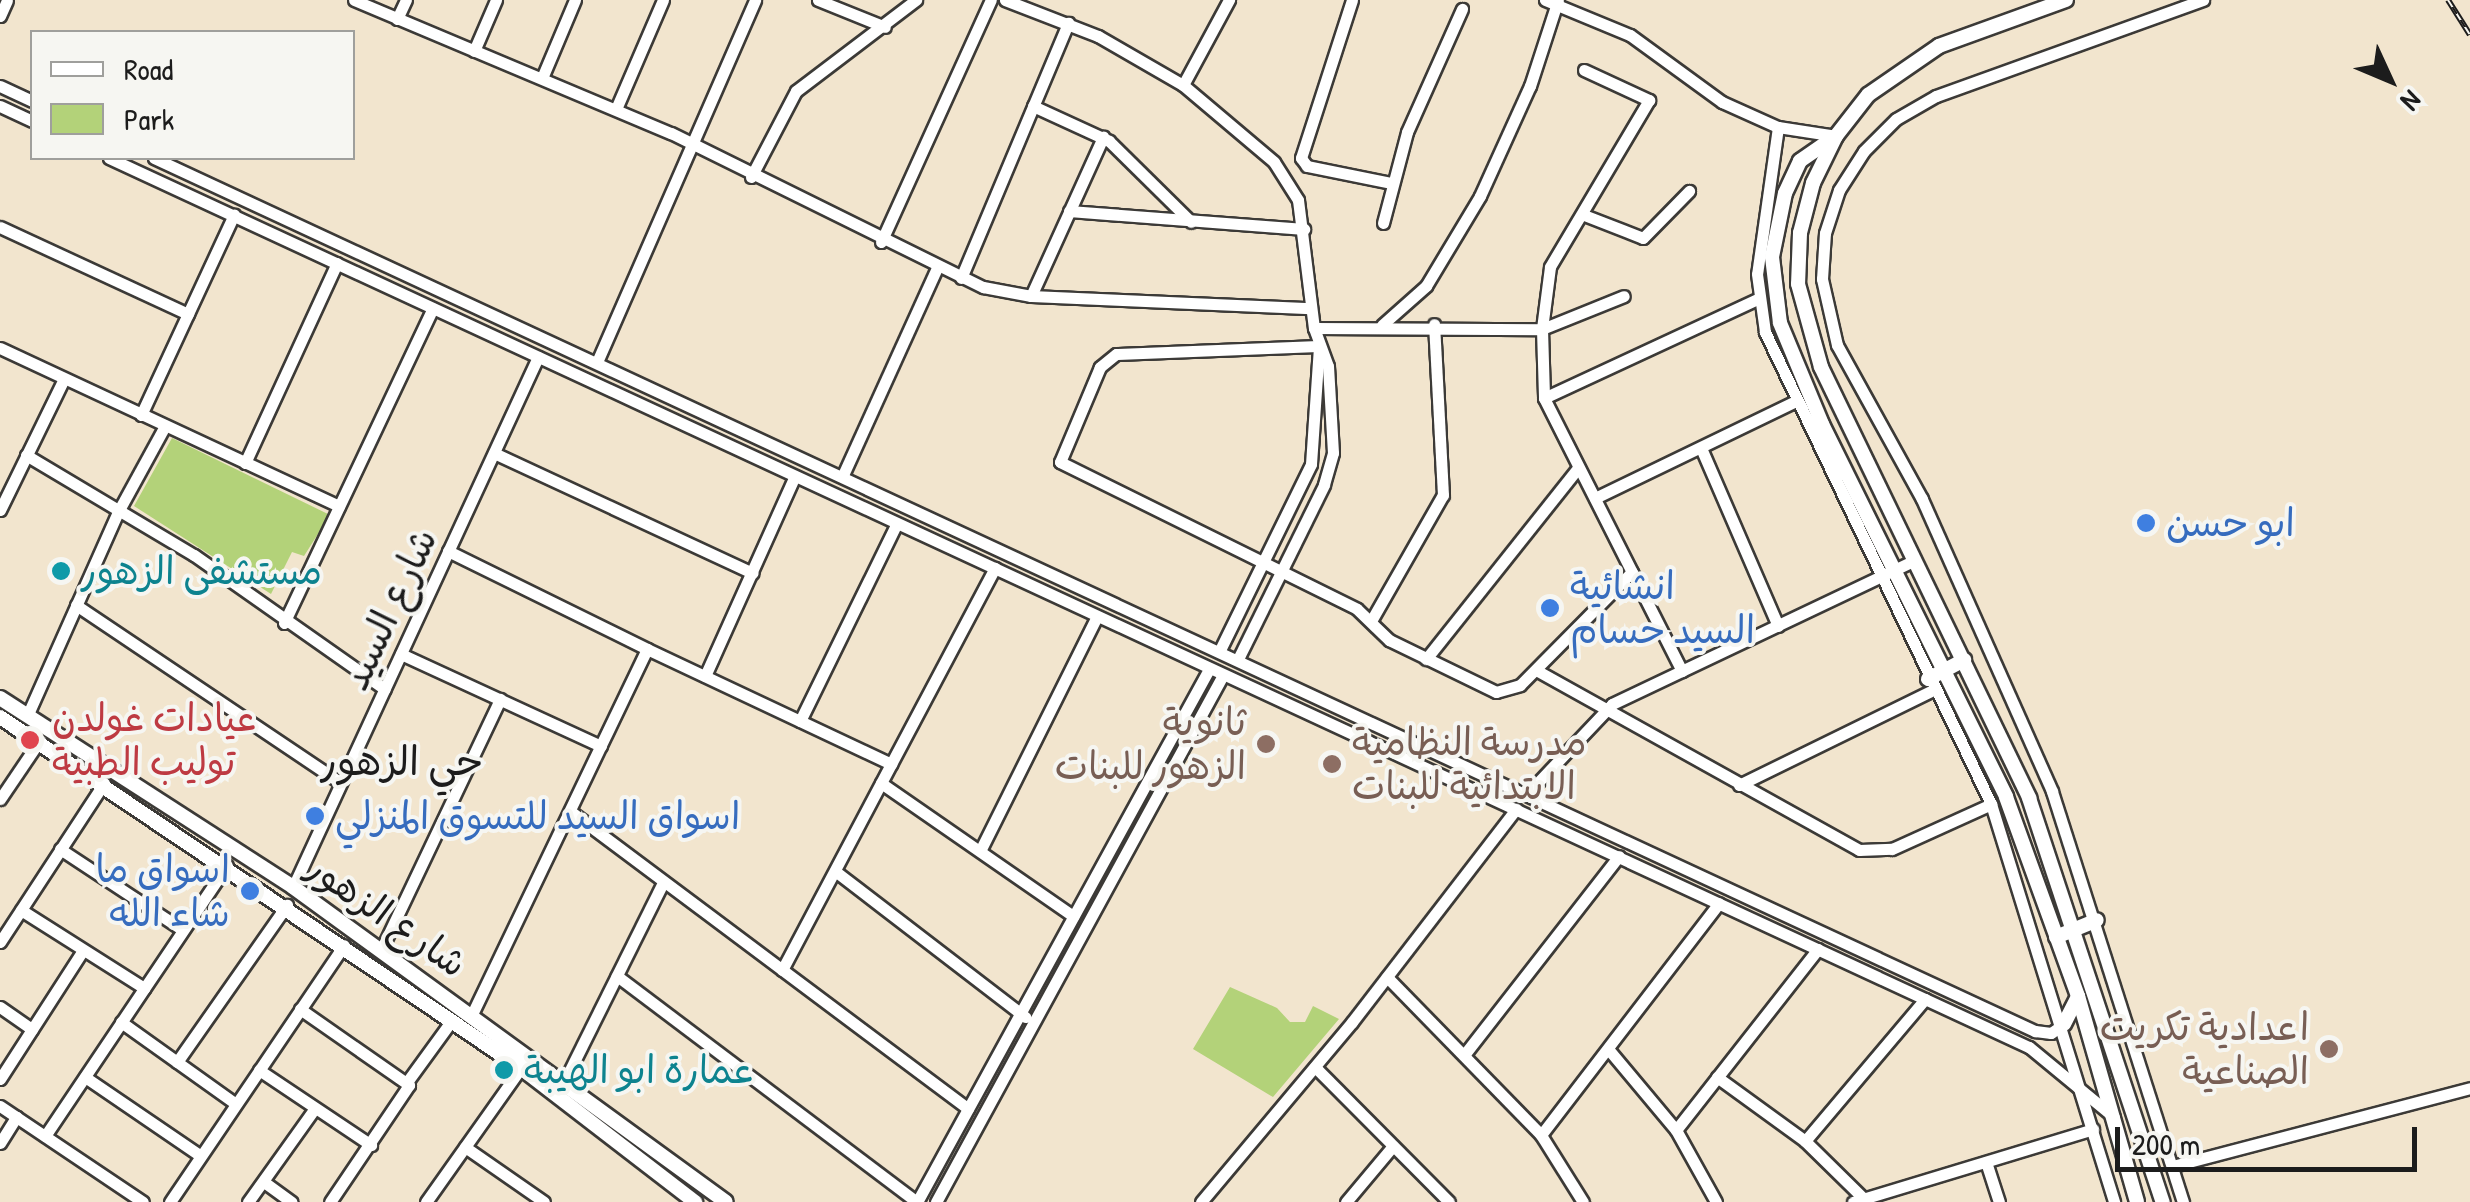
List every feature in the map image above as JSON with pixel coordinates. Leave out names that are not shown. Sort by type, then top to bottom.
[{"type":"main road","points":[[2066,0],[1908,62],[1868,95],[1836,136],[1794,170],[1772,257],[1780,323],[1816,427],[1888,574],[1944,670],[2006,796],[2078,996],[2138,1202]]},
{"type":"main road","points":[[1836,136],[1808,199],[1798,267],[1808,335],[2029,798],[2077,928],[2164,1202]]},
{"type":"main road","points":[[1816,427],[1844,414]]},
{"type":"main road","points":[[1931,684],[1944,670],[1964,660]]},
{"type":"main road","name":"شارع الزهور","points":[[0,698],[293,887],[726,1202]]},
{"type":"main road","name":"شارع الزهور","points":[[0,717],[287,905],[521,1068],[689,1198]]},
{"type":"main road","points":[[184,836],[194,821]]},
{"type":"main road","points":[[2056,937],[2097,920]]},
{"type":"main road","points":[[2064,1024],[2078,996]]},
{"type":"main road","points":[[2120,1136],[2143,1131]]},
{"type":"main road","points":[[689,1198],[694,1179]]},
{"type":"street","points":[[0,16],[6,0]]},
{"type":"street","points":[[354,0],[616,109],[961,278],[1031,296],[1311,308]]},
{"type":"street","points":[[398,19],[406,0]]},
{"type":"street","points":[[474,51],[496,0]]},
{"type":"street","points":[[542,78],[575,0]]},
{"type":"street","points":[[616,109],[663,0]]},
{"type":"street","points":[[597,362],[755,0]]},
{"type":"street","points":[[818,0],[885,27]]},
{"type":"street","points":[[751,177],[796,91],[916,0]]},
{"type":"street","points":[[881,242],[991,0]]},
{"type":"street","points":[[1005,0],[1068,23],[1183,86],[1284,173],[1304,230],[1314,328],[1328,366],[1333,453],[1282,571],[1238,659]]},
{"type":"street","points":[[1183,86],[1228,0]]},
{"type":"street","points":[[1352,0],[1301,158],[1307,166],[1392,183]]},
{"type":"street","points":[[2183,1202],[2097,920],[2046,775],[1922,498],[1837,345],[1824,302],[1822,256],[1831,211],[1850,170],[1906,113],[1952,90],[2204,0]]},
{"type":"street","points":[[1382,324],[1426,286],[1480,196],[1530,86],[1552,3],[1630,35],[1716,98],[1778,127],[1836,136]]},
{"type":"street","points":[[1383,223],[1392,183],[1462,8]]},
{"type":"street","points":[[961,278],[1068,23]]},
{"type":"street","points":[[1584,70],[1649,100],[1550,268],[1542,329],[1544,398],[1682,671]]},
{"type":"street","points":[[0,86],[30,100]]},
{"type":"street","points":[[0,106],[30,120]]},
{"type":"street","points":[[1033,106],[1103,137],[1191,222]]},
{"type":"street","points":[[1778,127],[1759,248],[1759,298],[1772,352],[1796,401],[1816,427]]},
{"type":"street","points":[[1031,296],[1103,137]]},
{"type":"street","points":[[113,160],[2041,1054],[2114,1117]]},
{"type":"street","points":[[158,160],[2043,1034],[2064,1024]]},
{"type":"street","points":[[168,186],[176,168]]},
{"type":"street","points":[[1584,215],[1643,238],[1690,191]]},
{"type":"street","points":[[1069,211],[1304,230]]},
{"type":"street","points":[[141,414],[234,216]]},
{"type":"street","points":[[0,227],[188,314]]},
{"type":"street","points":[[244,462],[336,263]]},
{"type":"street","points":[[842,475],[938,268]]},
{"type":"street","points":[[1314,328],[1434,324],[1542,329],[1624,296]]},
{"type":"street","points":[[1544,398],[1759,298]]},
{"type":"street","points":[[284,623],[433,308]]},
{"type":"street","points":[[1372,621],[1443,495],[1434,324]]},
{"type":"street","points":[[1220,650],[1311,464],[1319,347]]},
{"type":"street","points":[[1319,347],[1116,354],[1100,367],[1060,458],[1063,466],[1282,571],[1372,621],[1384,637],[1496,692],[1515,688],[1536,670],[1632,572]]},
{"type":"street","points":[[0,348],[339,506]]},
{"type":"street","name":"شارع السيد","points":[[293,887],[538,356]]},
{"type":"street","points":[[0,510],[64,379]]},
{"type":"street","points":[[1594,498],[1796,401]]},
{"type":"street","points":[[28,714],[120,510],[165,426]]},
{"type":"street","points":[[757,458],[766,440]]},
{"type":"street","points":[[1701,448],[1778,626]]},
{"type":"street","points":[[494,454],[752,573]]},
{"type":"street","points":[[26,456],[194,555],[284,623],[385,689]]},
{"type":"street","points":[[1426,659],[1578,468]]},
{"type":"street","points":[[705,676],[796,476]]},
{"type":"street","points":[[800,721],[897,522]]},
{"type":"street","points":[[448,551],[891,764]]},
{"type":"street","points":[[1528,794],[1604,710],[1915,560]]},
{"type":"street","points":[[782,970],[995,568]]},
{"type":"street","points":[[1888,574],[1931,684],[1991,804],[2064,1024],[2114,1202]]},
{"type":"street","points":[[76,604],[341,783]]},
{"type":"street","points":[[981,849],[1097,616]]},
{"type":"street","points":[[472,1016],[647,649]]},
{"type":"street","points":[[401,654],[601,746]]},
{"type":"street","points":[[617,976],[917,1202],[1208,668]]},
{"type":"street","points":[[1536,670],[1859,850],[1876,852],[1991,804]]},
{"type":"street","points":[[936,1202],[1223,676]]},
{"type":"street","points":[[1739,785],[1931,684]]},
{"type":"street","points":[[1212,696],[1243,685]]},
{"type":"street","points":[[381,950],[500,700]]},
{"type":"street","points":[[1366,740],[1374,724]]},
{"type":"street","points":[[0,799],[40,740]]},
{"type":"street","points":[[881,782],[1074,916]]},
{"type":"street","points":[[0,942],[104,783]]},
{"type":"street","points":[[1201,1202],[1388,977],[1516,809]]},
{"type":"street","points":[[570,812],[968,1109]]},
{"type":"street","points":[[60,849],[183,930]]},
{"type":"street","points":[[1464,1054],[1619,856]]},
{"type":"street","points":[[44,1136],[227,865]]},
{"type":"street","points":[[835,871],[1032,1023]]},
{"type":"street","points":[[564,1082],[663,883]]},
{"type":"street","points":[[1541,1135],[1718,903]]},
{"type":"street","points":[[177,1062],[287,905]]},
{"type":"street","points":[[21,910],[144,988]]},
{"type":"street","points":[[170,1202],[344,945]]},
{"type":"street","points":[[1676,1130],[1818,949]]},
{"type":"street","points":[[0,1079],[82,950]]},
{"type":"street","points":[[1388,977],[1541,1135],[1583,1202]]},
{"type":"street","points":[[1949,1010],[1957,994]]},
{"type":"street","points":[[1804,1141],[1924,999]]},
{"type":"street","points":[[0,1007],[32,1029]]},
{"type":"street","points":[[300,1009],[407,1082]]},
{"type":"street","points":[[330,1202],[452,1020]]},
{"type":"street","points":[[121,1022],[236,1104]]},
{"type":"street","points":[[1609,1050],[1676,1130],[1716,1202]]},
{"type":"street","points":[[1316,1066],[1448,1202]]},
{"type":"street","points":[[426,1202],[521,1068]]},
{"type":"street","points":[[259,1070],[371,1145]]},
{"type":"street","points":[[84,1077],[201,1156]]},
{"type":"street","points":[[1717,1077],[1804,1141],[1843,1177],[1855,1201],[1884,1198],[2093,1128]]},
{"type":"street","points":[[2173,1166],[2470,1088]]},
{"type":"street","points":[[0,1106],[143,1202]]},
{"type":"street","points":[[248,1202],[315,1108]]},
{"type":"street","points":[[0,1143],[16,1117]]},
{"type":"street","points":[[1346,1202],[1392,1146]]},
{"type":"street","points":[[465,1147],[544,1202]]},
{"type":"street","points":[[1986,1162],[1999,1202]]},
{"type":"street","points":[[264,1182],[292,1202]]},
{"type":"green space","points":[[172,438],[330,515],[304,556],[292,552],[271,594],[134,506]]},
{"type":"green space","points":[[1230,987],[1277,1008],[1290,1022],[1305,1022],[1313,1006],[1339,1019],[1273,1097],[1193,1049]]},
{"type":"railway","points":[[2448,0],[2470,35]]},
{"type":"place","name":"ابو حسن","points":[[2146,523]]},
{"type":"place","name":"مستشفى الزهور","points":[[61,571]]},
{"type":"place","name":"انشائية السيد حسام","points":[[1550,608]]},
{"type":"place","name":"عيادات غولدن توليب الطبية","points":[[30,740]]},
{"type":"place","name":"ثانوية الزهور للبنات","points":[[1266,744]]},
{"type":"place","name":"مدرسة النظامية الابتدائية للبنات","points":[[1332,764]]},
{"type":"place","name":"اسواق السيد للتسوق المنزلي","points":[[315,816]]},
{"type":"place","name":"اسواق ما شاء الله","points":[[250,891]]},
{"type":"place","name":"اعدادية تكريت الصناعية","points":[[2329,1049]]},
{"type":"place","name":"عمارة ابو الهيبة","points":[[504,1070]]},
{"type":"district","name":"حي الزهور","points":[[402,760]]}]
